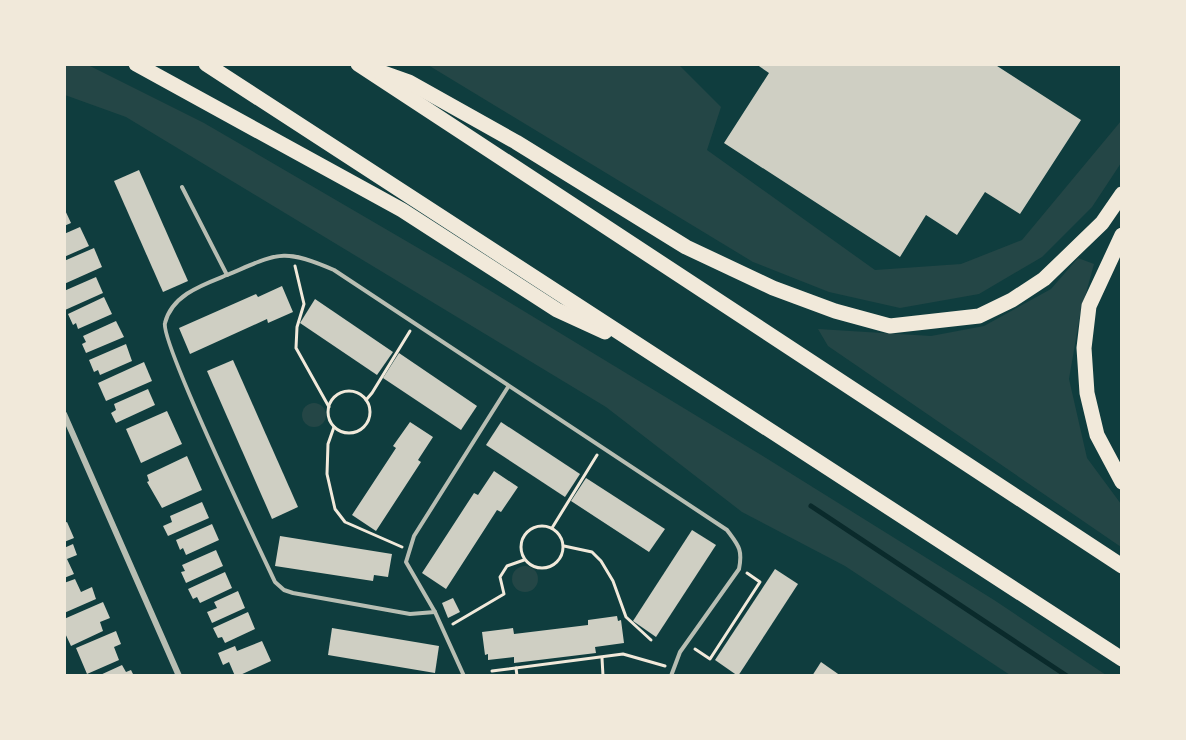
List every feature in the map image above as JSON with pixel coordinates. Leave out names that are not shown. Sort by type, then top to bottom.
[{"type":"highway","points":[[136,64],[402,210],[557,310],[650,352]]},
{"type":"highway","points":[[206,64],[1122,659]]},
{"type":"highway","points":[[359,64],[409,82],[516,142],[686,247],[773,288],[835,311],[890,326],[979,315],[1012,300],[1044,279],[1069,255],[1102,223],[1122,194]]},
{"type":"highway","points":[[359,64],[1122,566]]},
{"type":"highway","points":[[1122,235],[1089,306],[1084,348],[1087,393],[1098,435],[1122,482]]},
{"type":"street","points":[[64,414],[179,675]]},
{"type":"lane","points":[[182,187],[227,275]]},
{"type":"lane","points":[[435,612],[410,614],[293,593],[284,590],[275,582],[179,368],[164,326],[170,310],[178,300],[199,286],[269,257],[285,254],[306,258],[334,270],[727,530],[741,549],[739,568],[680,652],[671,675]]},
{"type":"lane","points":[[464,675],[435,612],[406,562],[414,536],[508,387]]},
{"type":"path","points":[[293,256],[304,304],[297,327],[296,348],[329,407],[329,419],[334,428],[342,432],[352,432],[363,428],[369,420],[370,408],[366,400],[357,393],[347,391],[335,397],[329,407]]},
{"type":"path","points":[[366,400],[385,374],[413,324]]},
{"type":"path","points":[[334,428],[328,444],[327,474],[335,509],[345,522],[410,550]]},
{"type":"path","points":[[552,528],[601,448]]},
{"type":"path","points":[[539,526],[552,528],[558,534],[564,546],[552,567],[538,569],[524,560],[523,539],[532,528],[539,526]]},
{"type":"path","points":[[564,546],[592,552],[601,561],[613,581],[626,617],[651,640]]},
{"type":"path","points":[[443,629],[466,618],[504,594],[500,577],[507,567],[524,560]]},
{"type":"path","points":[[687,642],[710,659],[760,582],[739,568]]},
{"type":"path","points":[[492,671],[623,654],[673,669]]},
{"type":"path","points":[[602,658],[603,675]]},
{"type":"path","points":[[516,668],[517,675]]},
{"type":"shaded area","points":[[64,65],[88,65],[204,123],[461,273],[766,458],[994,600],[1106,675],[1010,675],[845,566],[742,512],[606,407],[126,117],[65,95]]},
{"type":"shaded area","points":[[428,65],[679,65],[721,107],[707,150],[875,270],[961,264],[1022,240],[1121,121],[1121,163],[1092,207],[1042,257],[979,294],[900,308],[829,292],[753,262]]},
{"type":"shaded area","points":[[1078,258],[1094,264],[1080,315],[1069,379],[1087,458],[1121,504],[1121,547],[828,346],[818,329],[931,336],[984,326],[1051,289]]},
{"type":"shaded area","points":[[314,403],[319,404],[325,410],[325,420],[319,426],[314,427],[309,426],[303,420],[302,415],[303,410],[309,404]]},
{"type":"shaded area","points":[[525,566],[534,570],[538,579],[534,588],[525,592],[516,588],[512,579],[516,570]]},
{"type":"building","points":[[756,64],[994,64],[1081,120],[1020,214],[985,192],[957,235],[926,215],[900,257],[724,143],[769,73]]},
{"type":"building","points":[[139,170],[188,281],[163,292],[114,181]]},
{"type":"building","points":[[64,208],[71,223],[64,226]]},
{"type":"building","points":[[80,227],[89,246],[64,257],[64,234]]},
{"type":"building","points":[[94,248],[102,267],[64,284],[64,261]]},
{"type":"building","points":[[96,277],[103,293],[65,310],[64,291]]},
{"type":"building","points":[[282,286],[293,312],[268,323],[267,319],[190,354],[179,328],[256,294],[258,297]]},
{"type":"building","points":[[104,297],[112,314],[78,329],[76,323],[73,325],[68,314]]},
{"type":"building","points":[[315,299],[393,352],[377,375],[300,323]]},
{"type":"building","points":[[116,321],[124,337],[86,353],[82,344],[86,342],[83,336]]},
{"type":"building","points":[[126,344],[132,361],[100,375],[98,370],[94,372],[89,360]]},
{"type":"building","points":[[399,353],[477,406],[461,430],[383,378]]},
{"type":"building","points":[[233,360],[298,507],[272,519],[207,371]]},
{"type":"building","points":[[144,362],[152,381],[106,401],[98,383]]},
{"type":"building","points":[[148,389],[155,405],[116,423],[111,413],[116,410],[114,404]]},
{"type":"building","points":[[167,411],[182,444],[141,463],[126,429]]},
{"type":"building","points":[[410,422],[433,437],[418,460],[421,462],[376,531],[352,515],[396,448],[393,446]]},
{"type":"building","points":[[501,422],[580,474],[565,497],[486,445]]},
{"type":"building","points":[[187,456],[202,490],[162,508],[147,482],[149,481],[147,475]]},
{"type":"building","points":[[494,471],[518,487],[501,512],[497,510],[446,589],[422,573],[474,493],[478,495]]},
{"type":"building","points":[[586,478],[665,529],[649,552],[571,501]]},
{"type":"building","points":[[202,502],[209,518],[168,536],[163,526],[172,522],[170,516]]},
{"type":"building","points":[[67,522],[74,538],[64,542],[64,523]]},
{"type":"building","points":[[212,524],[219,540],[186,555],[183,548],[180,550],[176,540]]},
{"type":"building","points":[[692,530],[716,545],[656,637],[633,621]]},
{"type":"building","points":[[280,536],[392,554],[388,577],[374,575],[373,581],[275,566]]},
{"type":"building","points":[[73,544],[77,555],[67,559],[74,574],[64,578],[64,548]]},
{"type":"building","points":[[216,550],[223,566],[186,583],[181,572],[185,571],[182,565]]},
{"type":"building","points":[[775,569],[798,584],[738,676],[715,660]]},
{"type":"building","points":[[225,572],[232,588],[200,603],[197,597],[193,599],[188,589]]},
{"type":"building","points":[[75,579],[81,592],[92,587],[96,599],[64,613],[64,583]]},
{"type":"building","points":[[238,591],[245,608],[212,623],[207,612],[217,608],[214,602]]},
{"type":"building","points":[[453,598],[460,612],[448,618],[442,603]]},
{"type":"building","points":[[103,602],[110,618],[100,622],[103,631],[71,646],[64,631],[64,619]]},
{"type":"building","points":[[248,612],[255,629],[225,643],[222,637],[218,638],[213,628]]},
{"type":"building","points":[[617,616],[618,621],[621,620],[624,643],[595,647],[596,653],[514,663],[514,657],[488,660],[488,654],[485,655],[482,632],[513,628],[514,634],[588,625],[588,620]]},
{"type":"building","points":[[332,628],[439,646],[435,673],[328,655]]},
{"type":"building","points":[[116,631],[121,644],[114,647],[119,660],[87,674],[76,648]]},
{"type":"building","points":[[262,641],[271,661],[238,676],[235,676],[229,662],[223,665],[218,653],[235,646],[237,651]]},
{"type":"building","points":[[821,662],[841,676],[812,676]]},
{"type":"building","points":[[122,665],[126,672],[131,670],[134,676],[98,676]]},
{"type":"waterway","points":[[811,506],[1067,676]]}]
